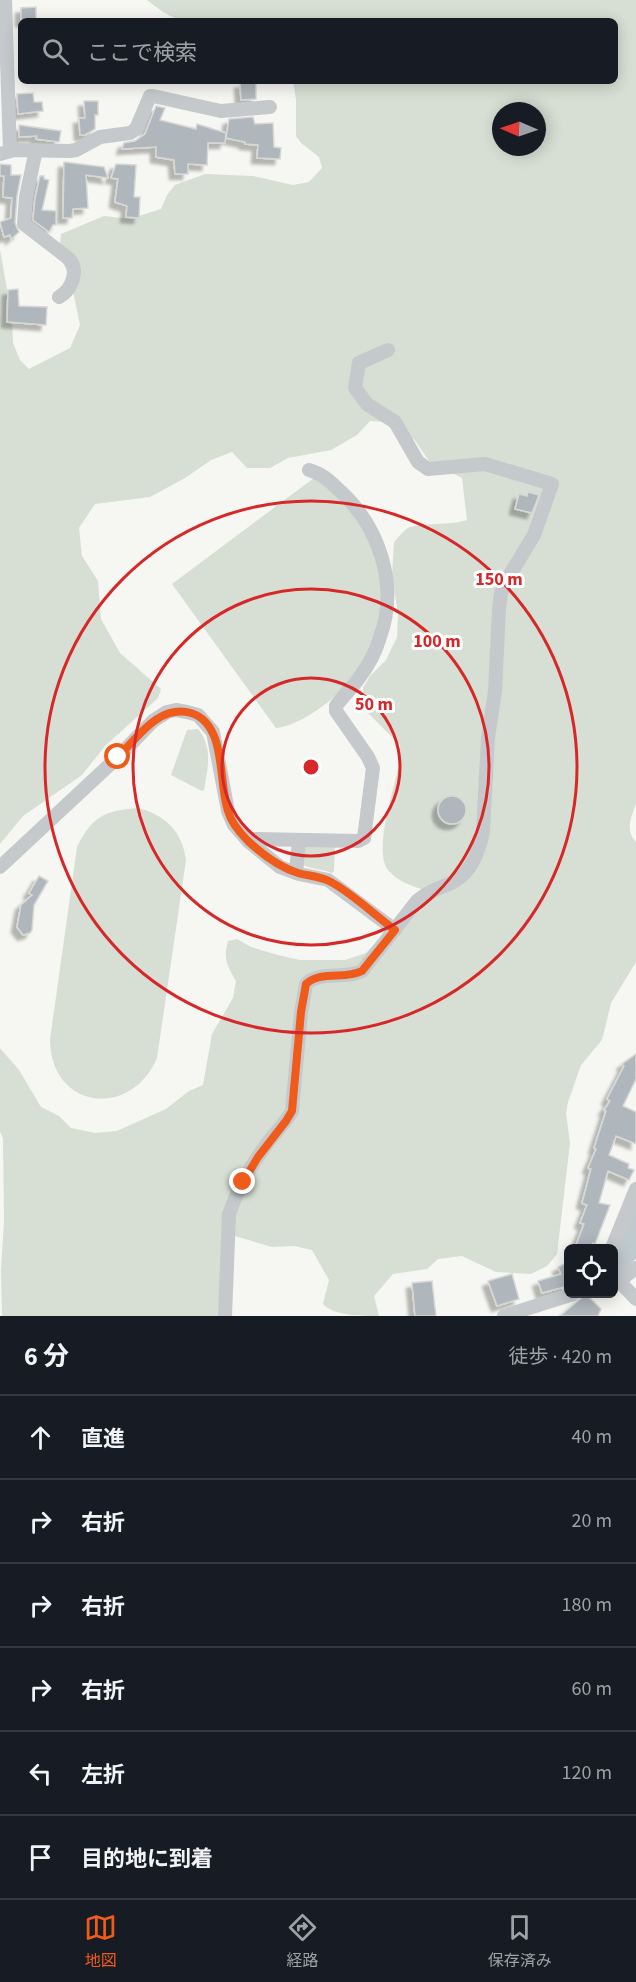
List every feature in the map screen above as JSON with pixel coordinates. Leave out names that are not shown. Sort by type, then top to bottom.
[{"type":"street","points":[[15,0],[5,0],[5,152],[70,151],[100,137],[130,133],[136,129],[150,96],[221,111],[270,107]]},
{"type":"street","points":[[36,150],[26,197],[24,224],[74,265],[74,276],[69,289],[59,297]]},
{"type":"street","points":[[225,1316],[229,1214],[239,1190],[258,1157],[292,1111],[301,1012],[306,984],[315,977],[356,974],[362,971],[422,897],[463,876],[470,868],[481,846],[501,593],[534,535],[552,484],[485,464],[428,470],[418,462],[395,422],[367,404],[355,388],[359,363],[388,350]]},
{"type":"street","points":[[248,841],[255,839],[358,842],[364,838],[373,768],[336,711],[336,706],[360,677],[381,636],[388,586],[376,540],[362,514],[332,483],[309,470]]},
{"type":"street","points":[[0,867],[111,764],[153,721],[167,712],[176,710],[198,715],[213,732],[228,811],[234,825],[248,841],[280,867],[328,880],[395,930]]},
{"type":"street","points":[[296,873],[299,840]]},
{"type":"street","points":[[614,1244],[636,1189]]},
{"type":"street","points":[[618,1277],[636,1268]]},
{"type":"street","points":[[618,1280],[636,1299]]},
{"type":"street","points":[[504,1316],[564,1296]]},
{"type":"shaded area","points":[[147,0],[636,0],[636,804],[630,828],[636,842],[636,962],[611,1003],[602,1040],[581,1065],[568,1102],[566,1113],[570,1143],[557,1254],[547,1266],[531,1274],[496,1272],[462,1256],[438,1259],[427,1269],[393,1274],[374,1296],[379,1316],[341,1313],[323,1304],[329,1280],[312,1250],[294,1246],[272,1247],[235,1236],[222,1246],[220,1316],[2,1316],[1,1270],[4,1221],[3,1138],[0,1132],[0,1048],[19,1070],[41,1107],[59,1116],[71,1128],[95,1133],[117,1131],[166,1109],[189,1091],[203,1085],[212,1034],[233,998],[236,981],[227,962],[228,941],[237,939],[251,947],[300,960],[345,960],[366,953],[425,890],[400,880],[388,870],[384,861],[386,820],[398,768],[400,745],[362,707],[363,688],[370,676],[386,660],[397,637],[398,613],[392,577],[394,542],[406,529],[414,526],[467,520],[462,478],[429,461],[414,439],[389,422],[370,421],[357,435],[331,450],[288,458],[270,468],[247,468],[232,452],[211,460],[185,478],[150,497],[95,504],[79,528],[82,556],[98,581],[101,619],[120,653],[161,689],[158,698],[105,746],[82,775],[23,816],[0,844],[0,250],[12,317],[13,343],[20,360],[29,369],[70,348],[80,325],[70,276],[59,256],[61,234],[104,216],[130,219],[161,209],[167,195],[175,185],[205,174],[253,176],[293,185],[309,182],[322,168],[319,157],[296,136],[294,84],[618,84],[618,18],[178,18]]},
{"type":"shaded area","points":[[314,478],[348,507],[370,540],[378,564],[381,590],[378,615],[372,640],[361,663],[346,684],[328,702],[310,715],[290,725],[276,728],[172,584]]},
{"type":"shaded area","points":[[198,729],[208,750],[207,774],[202,791],[171,775],[187,730]]},
{"type":"shaded area","points":[[138,808],[157,815],[171,826],[181,841],[186,860],[157,1058],[145,1078],[129,1091],[112,1098],[94,1098],[77,1093],[63,1081],[54,1063],[50,1040],[77,847],[89,828],[101,817],[108,813]]},
{"type":"shaded area","points":[[305,847],[335,847],[334,871],[332,873],[302,864]]},
{"type":"shaded area","points":[[636,1202],[636,1259],[619,1273],[618,1245]]},
{"type":"building","points":[[36,7],[36,18],[21,18],[21,8]]},
{"type":"building","points":[[240,84],[256,84],[256,99],[241,100]]},
{"type":"building","points":[[33,93],[34,102],[42,102],[43,111],[18,114],[17,94]]},
{"type":"building","points":[[84,101],[98,101],[98,115],[95,115],[95,129],[85,135],[80,135],[79,118],[85,118]]},
{"type":"building","points":[[156,106],[165,108],[160,120],[196,129],[197,124],[226,133],[225,143],[208,143],[207,165],[188,164],[188,174],[175,174],[174,160],[156,157],[156,147],[122,149],[124,143],[135,141],[145,134]]},
{"type":"building","points":[[253,117],[255,124],[273,123],[274,147],[281,148],[280,159],[257,158],[258,145],[245,144],[245,142],[226,138],[229,119]]},
{"type":"building","points":[[19,125],[61,131],[59,142],[36,139],[37,136],[19,137]]},
{"type":"building","points":[[64,162],[104,167],[108,178],[86,175],[88,208],[73,209],[72,218],[63,218]]},
{"type":"building","points":[[0,164],[11,165],[11,175],[21,175],[15,223],[19,232],[11,239],[10,235],[4,237],[0,222],[11,218],[12,198],[3,197],[4,176],[0,176]]},
{"type":"building","points":[[116,164],[136,165],[134,197],[140,197],[139,218],[126,217],[127,206],[115,202],[118,179],[111,178]]},
{"type":"building","points":[[40,176],[49,180],[42,210],[56,211],[56,225],[53,225],[49,232],[33,220]]},
{"type":"building","points":[[18,289],[19,306],[47,307],[46,325],[7,322],[8,290]]},
{"type":"building","points":[[528,492],[539,495],[532,513],[515,509],[519,494],[527,496]]},
{"type":"building","points":[[452,796],[462,800],[466,810],[462,820],[452,824],[442,820],[438,810],[442,800]]},
{"type":"building","points":[[39,876],[48,881],[34,905],[32,930],[23,935],[17,927],[21,905],[32,895],[29,893]]},
{"type":"building","points":[[636,1054],[636,1079],[623,1106],[636,1112],[636,1144],[616,1136],[609,1155],[629,1164],[628,1168],[634,1170],[629,1180],[608,1171],[599,1203],[610,1205],[595,1244],[576,1244],[584,1224],[580,1223],[587,1205],[582,1203],[591,1169],[588,1168],[596,1149],[594,1148],[606,1111],[604,1110],[610,1101],[607,1099],[624,1066],[622,1064]]},
{"type":"building","points":[[564,1264],[564,1287],[542,1293],[538,1281],[561,1274],[558,1267]]},
{"type":"building","points":[[512,1274],[519,1299],[497,1306],[488,1281]]},
{"type":"building","points":[[432,1281],[436,1316],[415,1316],[412,1283]]},
{"type":"building","points":[[581,1298],[590,1298],[601,1309],[598,1316],[560,1316]]},
{"type":"route","points":[[118,757],[153,721],[167,712],[176,710],[198,715],[213,732],[228,811],[234,825],[248,841],[280,867],[328,880],[395,930],[362,971],[356,974],[315,977],[306,984],[301,1012],[292,1111],[258,1157],[243,1182]]}]
